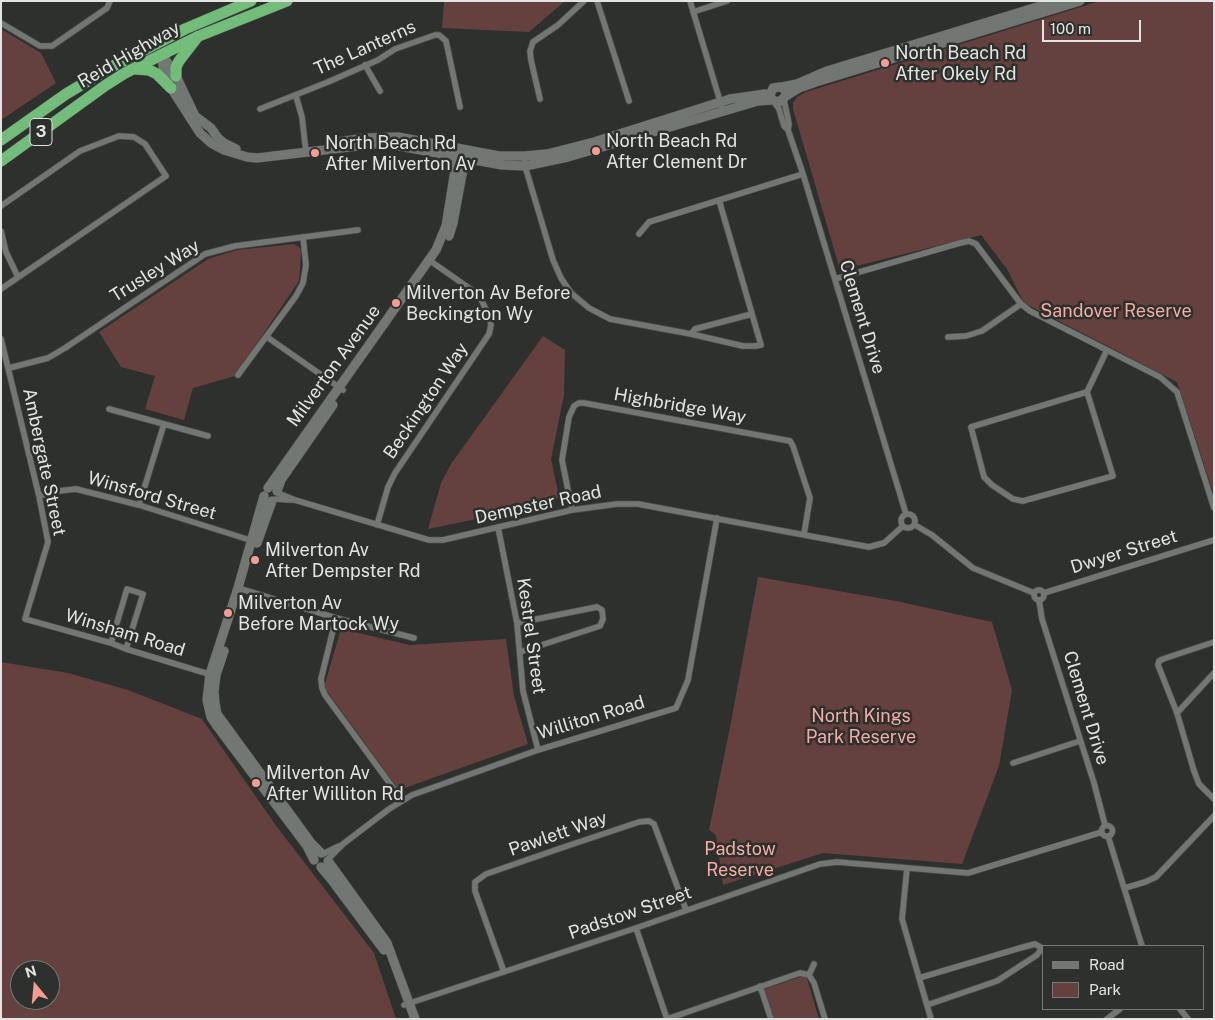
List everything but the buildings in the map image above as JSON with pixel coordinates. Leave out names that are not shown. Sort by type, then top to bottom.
[{"type":"highway","name":"Reid Highway","points":[[1,140],[66,94],[113,66],[184,29],[251,1]]},
{"type":"highway","name":"Reid Highway","points":[[1,161],[106,84],[199,36],[287,1]]},
{"type":"highway","points":[[113,66],[161,54],[184,29]]},
{"type":"highway","points":[[176,76],[176,67],[179,61],[199,36]]},
{"type":"highway","points":[[133,69],[150,70],[157,74],[171,88]]},
{"type":"main road","points":[[161,54],[176,76],[195,116],[211,128],[218,138],[229,146],[256,152],[383,143],[462,154],[499,156],[524,161],[568,157],[722,106],[744,96],[759,95],[772,90],[770,95],[780,97],[797,84],[827,71],[1057,1]]},
{"type":"main road","points":[[722,106],[780,97],[816,82],[1080,1]]},
{"type":"main road","points":[[161,54],[164,72],[171,88],[200,133],[211,143],[238,156],[257,158],[305,149]]},
{"type":"main road","name":"Milverton Avenue","points":[[415,1019],[407,1004],[387,943],[220,719],[214,704],[213,675],[241,589],[254,541],[273,495],[341,388],[432,262],[446,226],[462,154]]},
{"type":"main road","name":"Milverton Avenue","points":[[407,1004],[409,1019]]},
{"type":"street","points":[[1,23],[40,46],[52,46],[107,8],[110,1]]},
{"type":"street","points":[[540,99],[531,60],[530,51],[533,42],[558,25],[584,1]]},
{"type":"street","points":[[597,1],[629,101]]},
{"type":"street","points":[[690,1],[722,106]]},
{"type":"street","points":[[694,12],[727,1]]},
{"type":"street","name":"The Lanterns","points":[[260,108],[296,96],[378,60],[395,49],[424,38],[439,35],[446,41],[460,107]]},
{"type":"street","points":[[365,65],[380,91]]},
{"type":"street","points":[[296,96],[302,116],[305,149]]},
{"type":"street","name":"Clement Drive","points":[[780,97],[789,124],[788,130]]},
{"type":"street","name":"Clement Drive","points":[[780,97],[779,109],[784,126],[788,130],[803,174],[906,514],[914,516],[916,520],[914,525],[932,535],[973,568],[1034,593]]},
{"type":"street","points":[[1,206],[80,151],[119,136],[134,137],[145,144],[166,176],[1,288]]},
{"type":"street","points":[[524,161],[553,260],[561,278],[571,293],[589,308],[610,319],[743,346],[760,345],[718,200]]},
{"type":"street","points":[[638,234],[649,222],[803,174]]},
{"type":"street","name":"Trusley Way","points":[[9,368],[48,358],[205,254],[235,246],[358,230]]},
{"type":"street","points":[[1,231],[6,252],[18,277]]},
{"type":"street","points":[[238,375],[296,296],[303,283],[306,265],[303,238]]},
{"type":"street","points":[[835,279],[960,242],[969,241],[976,244],[1021,304],[1030,311],[1160,377],[1177,392],[1214,508]]},
{"type":"street","name":"Beckington Way","points":[[377,525],[388,487],[395,473],[489,334],[491,324],[489,316],[479,295],[432,262]]},
{"type":"street","points":[[948,337],[966,336],[982,331],[1021,304]]},
{"type":"street","points":[[691,334],[695,329],[752,314]]},
{"type":"street","points":[[267,337],[341,388]]},
{"type":"street","name":"Ambergate Street","points":[[1,339],[39,496],[48,542],[25,619]]},
{"type":"street","points":[[1087,392],[971,427],[984,477],[992,485],[1013,499],[1023,501],[1113,476],[1087,392],[1107,350]]},
{"type":"street","name":"Highbridge Way","points":[[572,510],[562,460],[569,417],[574,406],[584,403],[790,441],[810,498],[804,534]]},
{"type":"street","points":[[109,409],[208,436]]},
{"type":"street","points":[[139,505],[164,424]]},
{"type":"street","name":"Winsford Street","points":[[39,496],[76,489],[139,505],[254,541]]},
{"type":"street","name":"Dempster Road","points":[[273,495],[429,540],[443,540],[572,510],[617,504],[638,504],[869,547],[884,543],[903,526]]},
{"type":"street","points":[[906,514],[901,521],[903,526],[908,528],[914,525]]},
{"type":"street","name":"Williton Road","points":[[323,859],[402,800],[538,750],[676,708],[688,680],[718,518]]},
{"type":"street","name":"Kestrel Street","points":[[498,527],[517,623],[523,691],[538,750]]},
{"type":"street","name":"Dwyer Street","points":[[1044,593],[1214,540]]},
{"type":"street","points":[[111,643],[127,589],[142,594],[126,649]]},
{"type":"street","points":[[241,589],[336,618],[414,638]]},
{"type":"street","points":[[1039,590],[1044,593],[1044,597],[1039,600],[1035,598],[1034,593],[1039,590]]},
{"type":"street","name":"Clement Drive","points":[[1039,600],[1042,619],[1105,825]]},
{"type":"street","points":[[517,623],[597,608],[602,610],[603,619],[600,626],[520,652]]},
{"type":"street","points":[[336,618],[321,679],[322,688],[325,695],[402,800]]},
{"type":"street","name":"Winsham Road","points":[[25,619],[111,643],[213,675]]},
{"type":"street","points":[[1214,642],[1171,656],[1159,661],[1158,665],[1177,713],[1199,784],[1214,799]]},
{"type":"street","points":[[1177,713],[1214,673]]},
{"type":"street","points":[[1012,763],[1080,740]]},
{"type":"street","points":[[1125,888],[1156,877],[1214,816]]},
{"type":"street","name":"Pawlett Way","points":[[504,972],[475,891],[475,882],[486,874],[570,845],[639,822],[649,821],[654,824],[686,910]]},
{"type":"street","points":[[1108,836],[1112,833],[1112,828],[1105,825],[1101,829],[1104,835],[1108,836],[1142,945]]},
{"type":"street","name":"Padstow Street","points":[[407,1004],[636,928],[820,864],[837,862],[968,873],[1102,832]]},
{"type":"street","points":[[907,868],[902,919],[931,1019]]},
{"type":"street","points":[[636,928],[667,1019],[800,973],[809,974]]},
{"type":"street","points":[[919,978],[1035,944],[1042,948],[1037,955],[997,982],[927,1005]]},
{"type":"street","points":[[809,974],[814,964]]},
{"type":"street","points":[[809,974],[814,983],[825,1019]]},
{"type":"street","points":[[760,986],[771,1019]]},
{"type":"street","points":[[1107,1019],[1119,1010]]},
{"type":"green space","points":[[565,1],[529,32],[442,28],[444,2]]},
{"type":"green space","name":"Sandover Reserve","points":[[1100,1],[1214,1],[1214,495],[1177,382],[1024,303],[1007,269],[981,235],[840,270],[793,109],[793,103],[797,97],[806,92]]},
{"type":"green space","points":[[1,29],[41,53],[56,83],[1,120]]},
{"type":"green space","points":[[294,244],[300,248],[301,253],[299,281],[235,376],[193,388],[184,420],[145,409],[155,376],[121,367],[99,332],[208,259],[237,250]]},
{"type":"green space","points":[[543,336],[565,350],[564,395],[551,459],[559,496],[554,503],[428,529],[441,483],[451,464]]},
{"type":"green space","name":"North Kings Park Reserve","points":[[758,577],[896,601],[992,622],[1012,690],[999,766],[962,864],[823,853],[723,885],[716,835],[709,830]]},
{"type":"green space","points":[[341,629],[410,645],[506,639],[514,696],[528,744],[399,790],[324,687]]},
{"type":"green space","points":[[1,662],[68,673],[128,690],[202,719],[277,827],[374,953],[396,1019],[1,1019]]},
{"type":"green space","points":[[806,975],[819,1019],[772,1019],[762,990]]},
{"type":"place","name":"North Beach Rd After Okely Rd","points":[[885,63]]},
{"type":"place","name":"North Beach Rd After Clement Dr","points":[[596,151]]},
{"type":"place","name":"North Beach Rd After Milverton Av","points":[[315,153]]},
{"type":"place","name":"Milverton Av Before Beckington Wy","points":[[396,303]]},
{"type":"place","name":"Milverton Av After Dempster Rd","points":[[255,560]]},
{"type":"place","name":"Milverton Av Before Martock Wy","points":[[228,613]]},
{"type":"place","name":"Milverton Av After Williton Rd","points":[[256,783]]},
{"type":"park label","name":"Padstow Reserve","points":[[740,860]]}]
